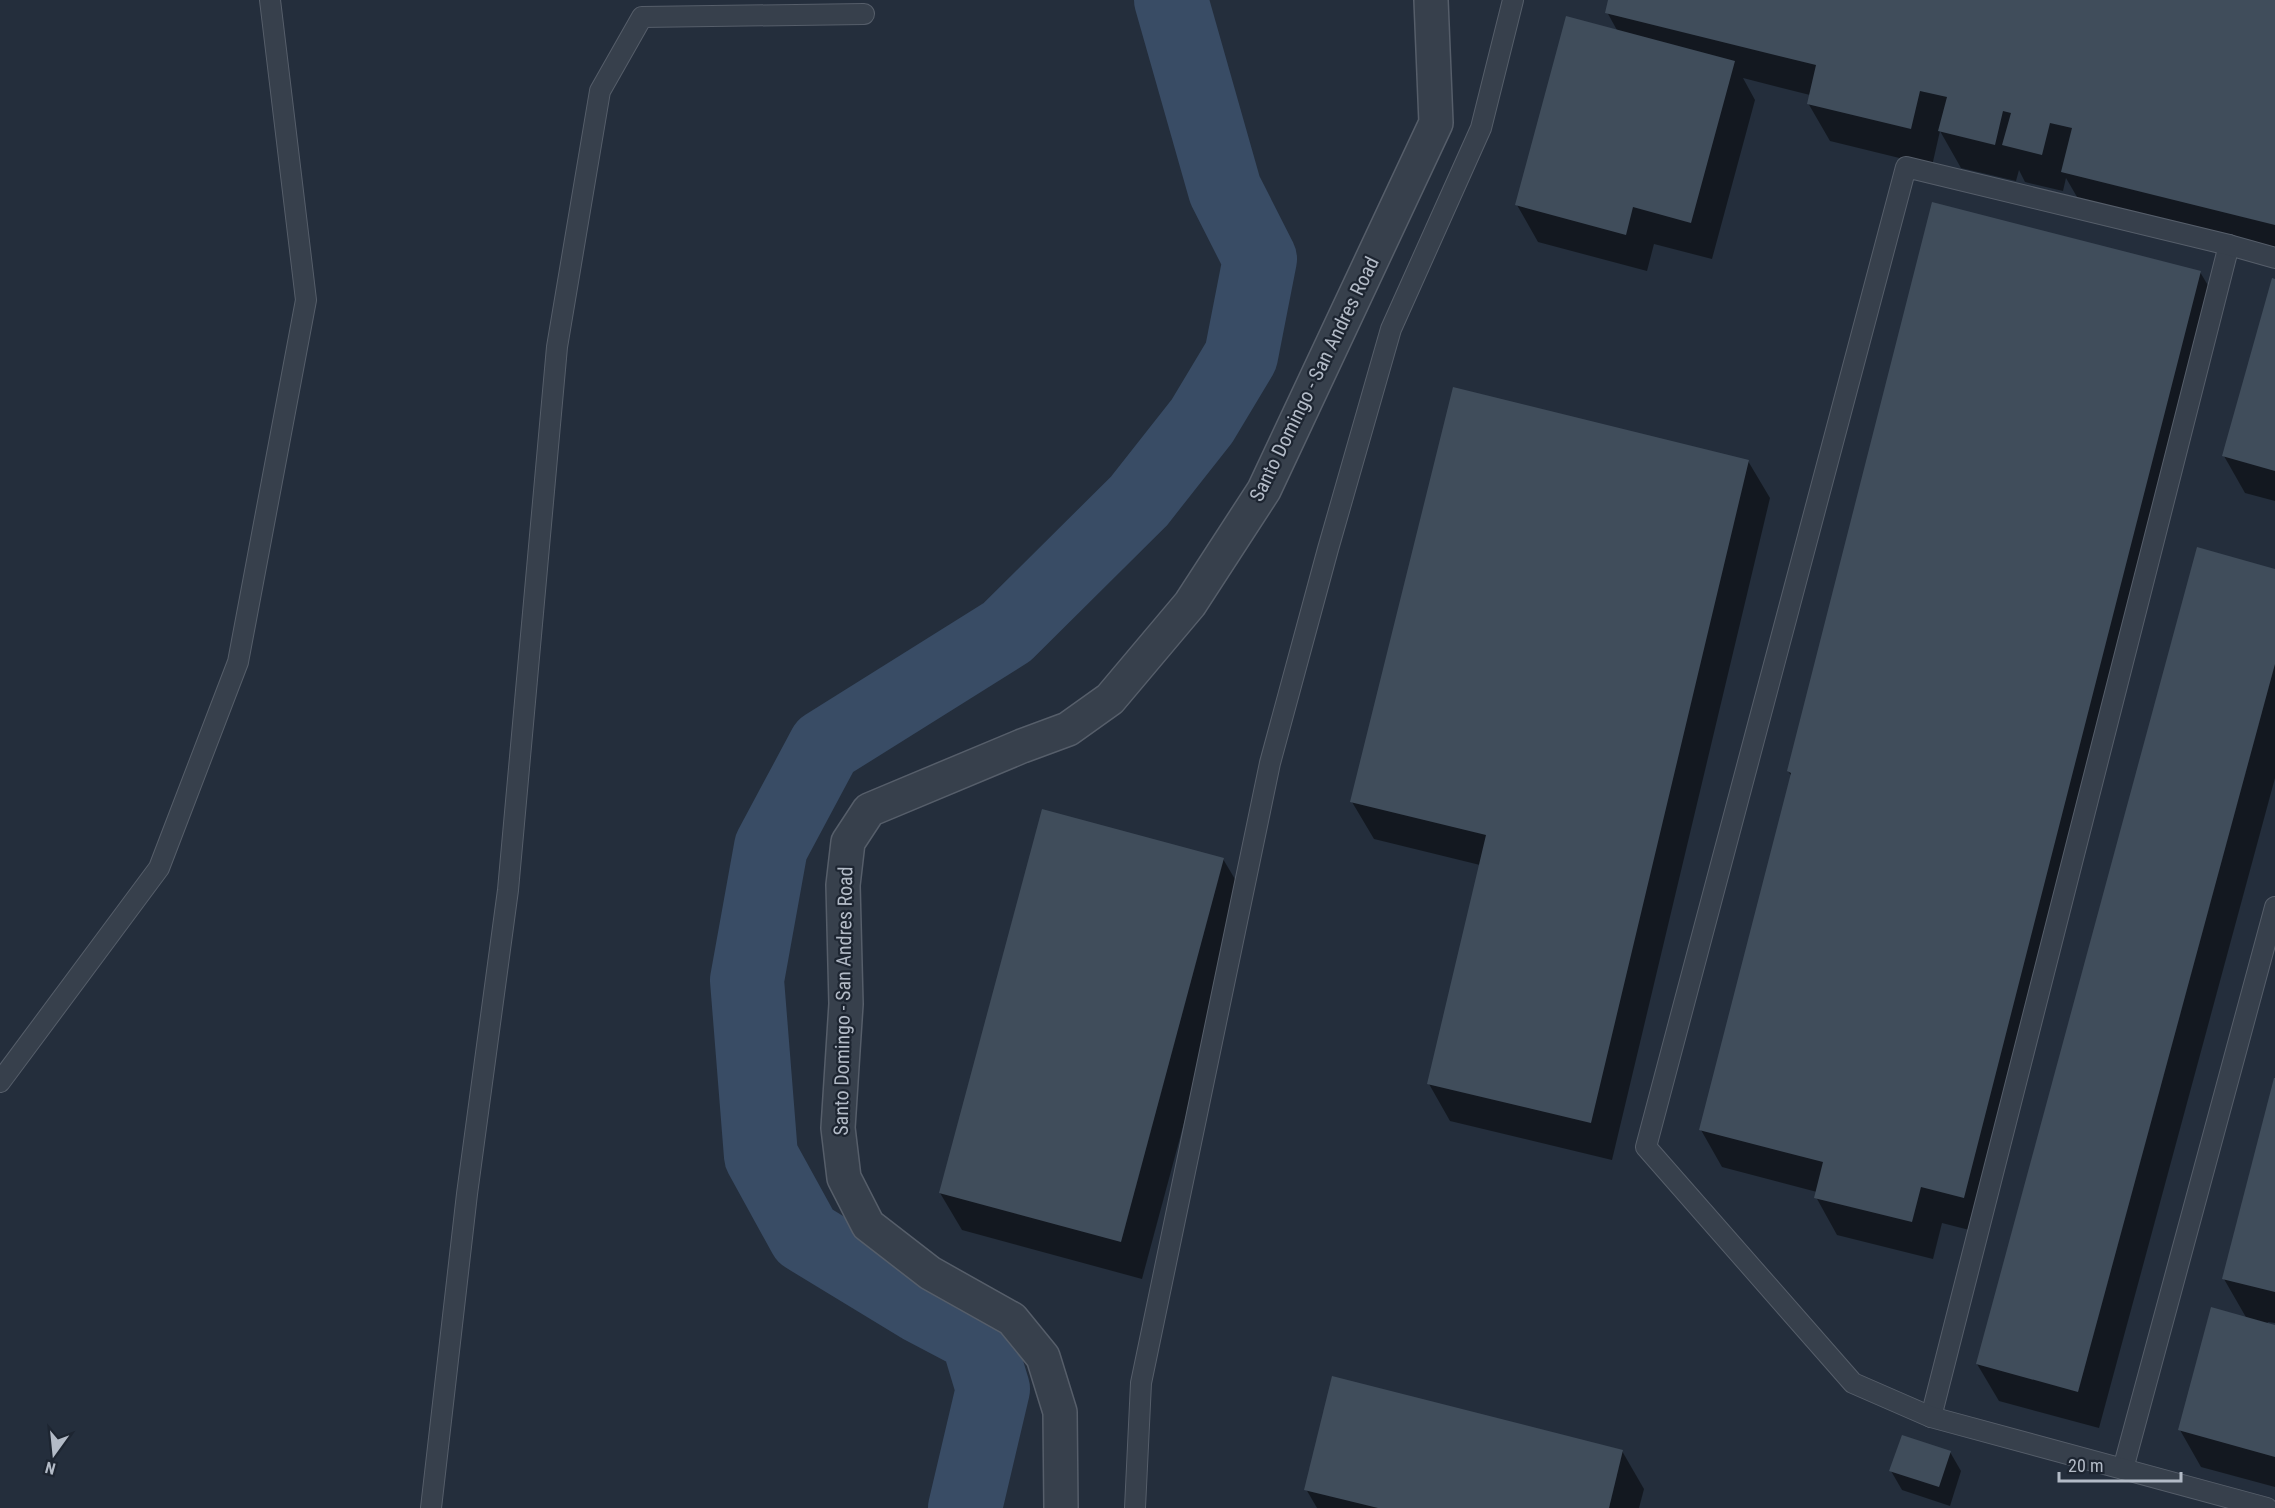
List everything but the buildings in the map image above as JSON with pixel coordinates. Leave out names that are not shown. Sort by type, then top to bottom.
[{"type":"street","name":"Santo Domingo - San Andres Road","points":[[1061,1508],[1060,1412],[1043,1357],[1012,1319],[930,1273],[868,1225],[844,1178],[838,1128],[846,1004],[843,885],[848,842],[869,810],[1068,729],[1110,699],[1190,604],[1264,490],[1436,123],[1431,0]]},
{"type":"lane","points":[[0,1082],[159,868],[238,662],[306,300],[270,0]]},
{"type":"lane","points":[[1135,1508],[1141,1383],[1270,763],[1391,329],[1481,128],[1513,0]]},
{"type":"lane","points":[[431,1508],[467,1194],[508,890],[557,347],[600,91],[642,17],[864,14]]},
{"type":"lane","points":[[2266,1508],[1931,1417],[1853,1383],[1646,1147],[1906,167],[2275,258]]},
{"type":"lane","points":[[1931,1417],[2229,245]]},
{"type":"lane","points":[[2123,1469],[2275,907]]},
{"type":"waterway","points":[[965,1508],[993,1389],[977,1336],[920,1306],[805,1236],[761,1156],[747,980],[771,847],[825,746],[1007,632],[1139,501],[1202,421],[1241,356],[1260,259],[1225,190],[1171,0]]}]
